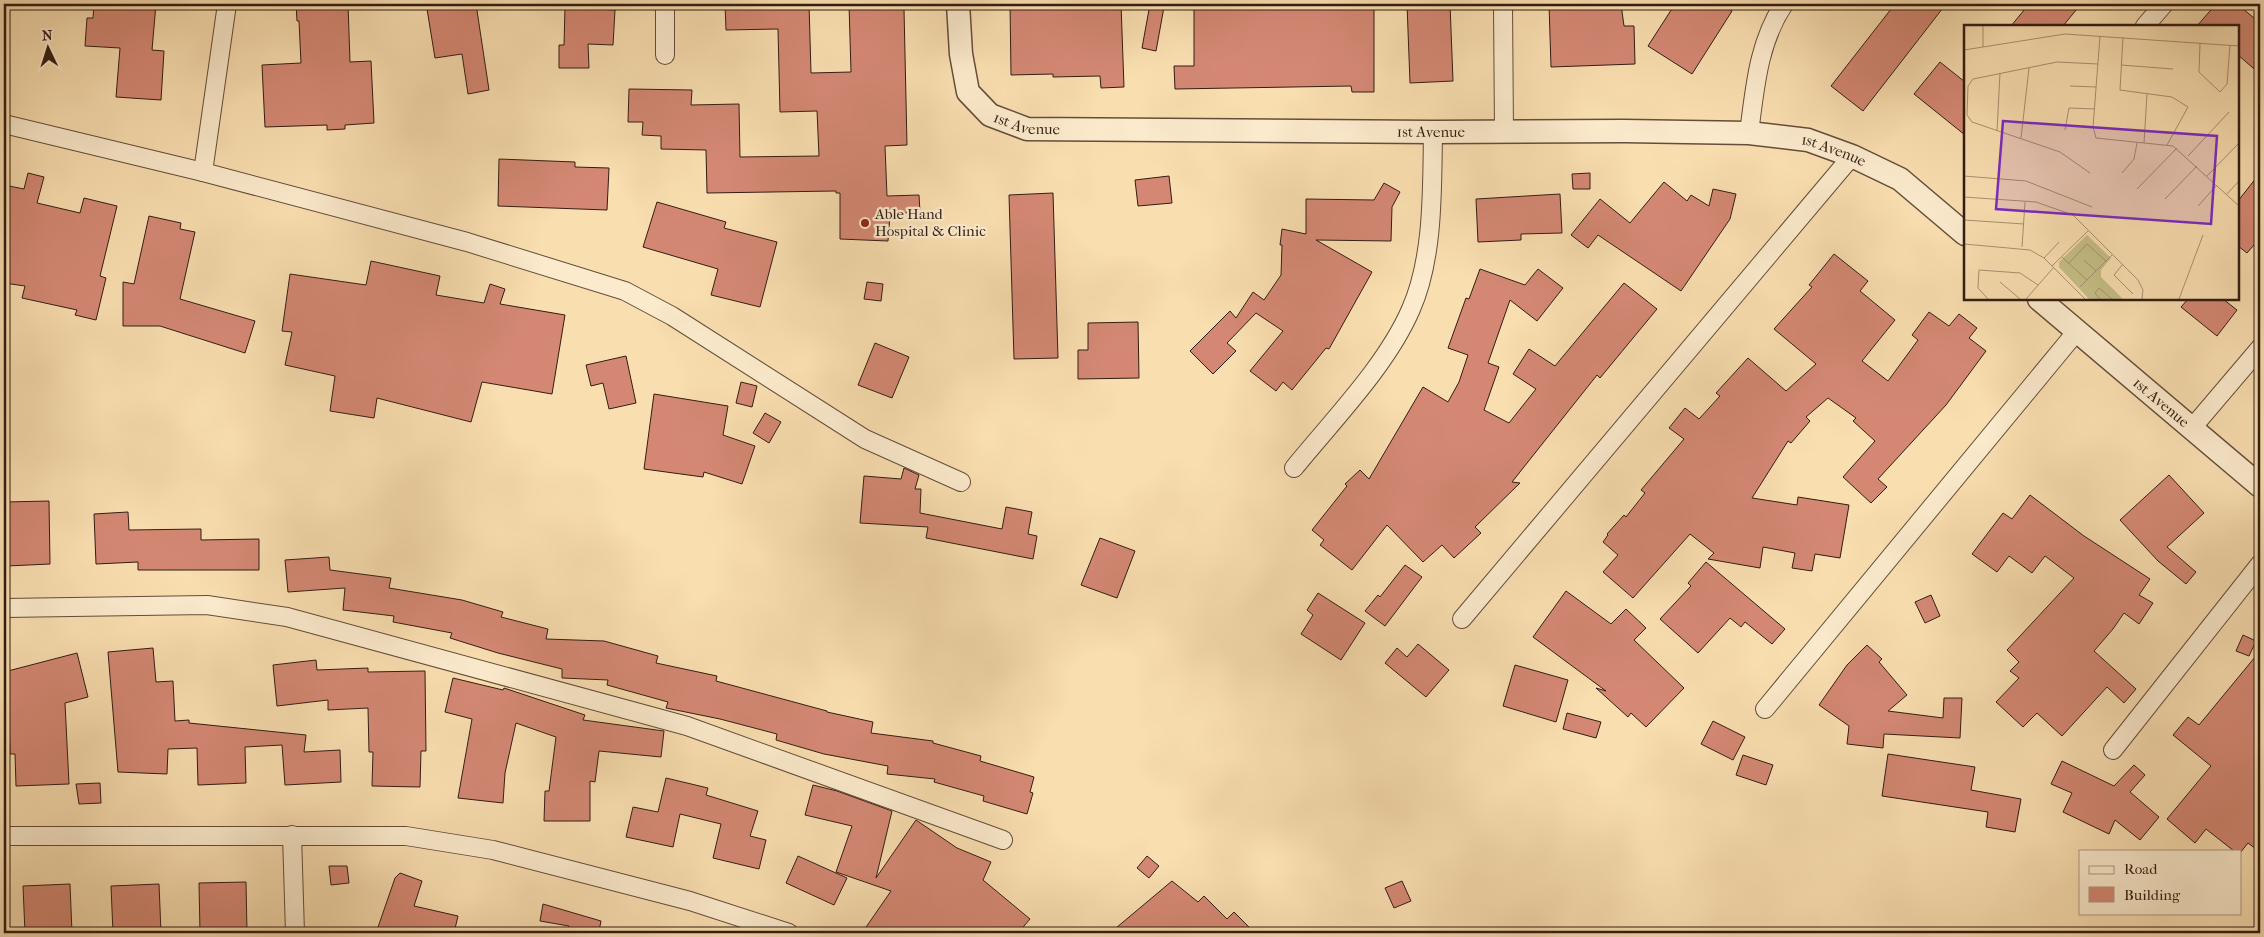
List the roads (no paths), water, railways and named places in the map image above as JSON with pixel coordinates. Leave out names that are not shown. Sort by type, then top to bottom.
[{"type":"street","points":[[203,172],[227,4]]},
{"type":"street","points":[[665,4],[665,55]]},
{"type":"street","name":"1st Avenue","points":[[958,4],[961,54],[968,92],[990,115],[1026,129],[1749,133],[1808,140],[1852,156],[1900,179],[1964,233]]},
{"type":"street","points":[[1504,4],[1504,133]]},
{"type":"street","points":[[1749,133],[1759,59],[1772,21],[1784,4]]},
{"type":"street","points":[[2146,25],[2164,4]]},
{"type":"street","points":[[4,124],[203,172],[466,242],[625,291],[672,316],[865,439],[961,482]]},
{"type":"street","points":[[1294,468],[1389,351],[1412,308],[1427,253],[1432,200],[1433,132]]},
{"type":"street","points":[[1462,619],[1852,156]]},
{"type":"street","name":"1st Avenue","points":[[2040,300],[2260,486]]},
{"type":"street","points":[[1765,709],[2077,331]]},
{"type":"street","points":[[2192,428],[2260,348]]},
{"type":"street","points":[[2113,750],[2260,564]]},
{"type":"street","points":[[4,608],[207,605],[287,617],[687,726],[1003,840]]},
{"type":"street","points":[[292,835],[295,933]]},
{"type":"street","points":[[4,836],[406,836],[493,850],[690,901],[789,933]]},
{"type":"place","name":"Able Hand Hospital & Clinic","points":[[865,223]]}]
